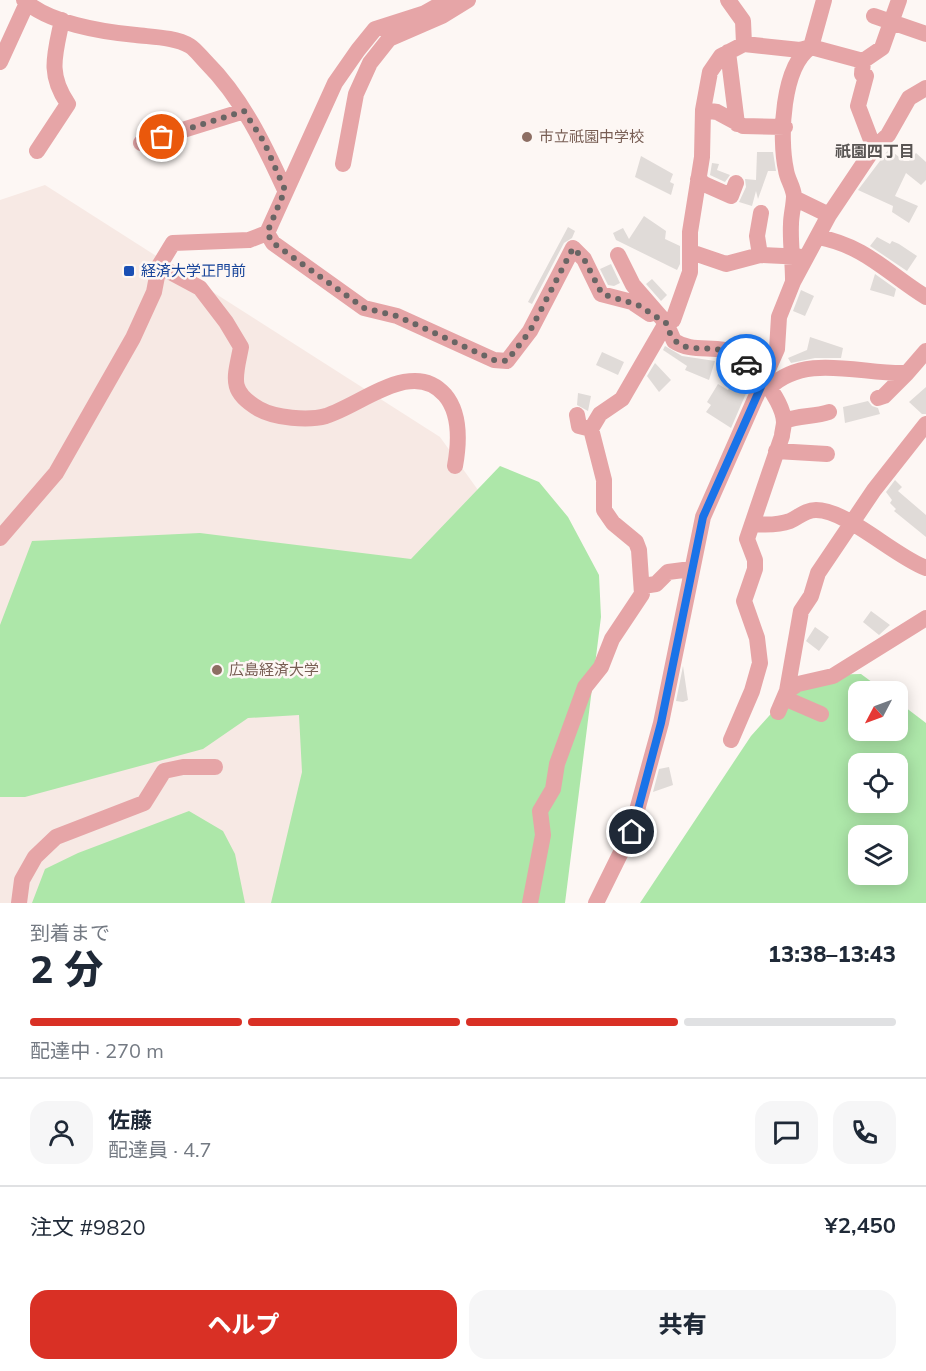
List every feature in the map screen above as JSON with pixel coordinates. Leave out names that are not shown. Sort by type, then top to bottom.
[{"type":"street","points":[[0,538],[56,473],[133,338],[154,292],[159,266],[173,243],[249,240],[267,233],[335,83],[375,29],[424,13],[448,0]]},
{"type":"street","points":[[343,164],[356,94],[370,63],[388,39],[442,16],[468,0]]},
{"type":"street","points":[[728,0],[743,21],[744,44]]},
{"type":"street","points":[[800,256],[791,223],[794,198],[786,170],[784,106],[791,76],[802,53],[811,47],[824,0]]},
{"type":"street","points":[[530,903],[543,835],[540,811],[553,789],[557,764],[585,687],[601,667],[612,639],[632,606],[639,600],[642,586],[639,550],[636,542],[613,523],[604,510],[604,480],[591,429],[600,414],[622,399],[666,323],[673,320],[690,272],[690,232],[702,157],[703,110],[710,72],[721,56],[744,44],[800,50],[811,47],[863,61],[882,48],[899,0]]},
{"type":"street","points":[[0,62],[26,2],[47,17],[132,35],[161,37],[189,45],[216,72],[244,111],[264,142],[285,190]]},
{"type":"street","points":[[874,16],[926,34]]},
{"type":"street","points":[[37,151],[68,104],[57,89],[53,73],[62,20]]},
{"type":"street","points":[[728,52],[737,124]]},
{"type":"street","points":[[863,61],[862,74],[866,76],[858,106],[874,148]]},
{"type":"street","points":[[596,903],[632,832],[661,723],[703,517],[766,384],[777,349],[779,317],[793,282],[800,256],[818,237],[829,215],[874,148],[888,135],[909,98],[926,88]]},
{"type":"street","points":[[703,110],[717,112],[737,124],[785,127]]},
{"type":"street","points":[[141,143],[244,111]]},
{"type":"street","points":[[698,179],[731,196],[736,183]]},
{"type":"street","points":[[794,198],[829,215]]},
{"type":"street","points":[[760,255],[757,236],[761,213]]},
{"type":"street","points":[[267,233],[273,243],[364,308],[397,316],[494,360],[507,361],[530,331],[573,248],[584,259],[602,294],[638,305],[666,323]]},
{"type":"street","points":[[818,237],[843,242],[877,261],[897,280],[926,297]]},
{"type":"street","points":[[691,252],[726,264],[760,255],[800,256]]},
{"type":"street","points":[[618,255],[633,285],[666,323],[669,334],[681,346],[732,353],[766,384],[784,421],[747,539],[755,560],[755,569],[744,601],[757,638],[760,663],[752,691],[731,740]]},
{"type":"street","points":[[159,266],[200,288],[226,322],[241,347],[234,382],[243,400],[267,414],[323,417],[384,389],[414,379],[435,383],[448,399],[455,417],[459,445],[455,466]]},
{"type":"street","points":[[878,398],[884,396],[926,351]]},
{"type":"street","points":[[766,384],[788,373],[813,367],[868,372],[880,370],[892,374],[907,372]]},
{"type":"street","points":[[784,421],[794,417],[811,418],[829,412]]},
{"type":"street","points":[[577,415],[579,426],[591,429]]},
{"type":"street","points":[[783,701],[801,611],[811,596],[818,573],[902,452],[926,424]]},
{"type":"street","points":[[776,451],[827,454]]},
{"type":"street","points":[[753,524],[783,523],[814,510],[829,512],[851,523],[898,555],[926,568]]},
{"type":"street","points":[[642,586],[656,584],[668,572],[691,569]]},
{"type":"street","points":[[783,701],[798,684],[833,676],[926,618]]},
{"type":"street","points":[[783,701],[821,714]]},
{"type":"street","points":[[19,903],[22,880],[35,857],[56,837],[144,803],[164,771],[183,767],[215,767]]},
{"type":"shaded area","name":"広島経済大学","points":[[45,185],[440,437],[503,525],[317,903],[0,903],[0,200]]},
{"type":"green space","points":[[500,466],[539,482],[568,517],[599,575],[601,617],[565,903],[271,903],[302,772],[299,715],[248,718],[203,749],[25,797],[0,797],[0,625],[32,541],[200,533],[411,559]]},
{"type":"green space","points":[[861,674],[870,681],[848,681],[848,741],[908,741],[908,709],[926,723],[926,903],[640,903],[751,736],[786,697],[817,675]]},
{"type":"green space","points":[[189,811],[223,831],[235,854],[245,903],[32,903],[45,869],[78,853]]},
{"type":"building","points":[[889,149],[904,161],[909,161],[916,153],[926,162],[926,180],[921,185],[906,173],[895,196],[918,206],[909,223],[892,212],[893,206],[858,190]]},
{"type":"building","points":[[757,152],[773,152],[776,171],[768,171],[758,199],[756,191],[752,206],[739,202],[746,187],[745,179],[756,180]]},
{"type":"building","points":[[641,156],[673,174],[670,182],[674,184],[671,195],[635,177]]},
{"type":"building","points":[[712,163],[719,164],[717,170],[730,175],[725,182],[710,175]]},
{"type":"building","points":[[644,216],[666,231],[665,239],[680,246],[680,264],[677,270],[616,240],[613,233],[623,228],[629,239]]},
{"type":"building","points":[[568,227],[575,231],[572,238],[564,243],[532,304],[528,302]]},
{"type":"building","points":[[877,237],[890,244],[892,241],[899,244],[917,256],[907,271],[870,246]]},
{"type":"building","points":[[611,264],[620,283],[614,286],[608,285],[600,269]]},
{"type":"building","points":[[875,274],[896,289],[894,297],[870,290]]},
{"type":"building","points":[[652,279],[667,295],[661,301],[646,284]]},
{"type":"building","points":[[801,290],[814,296],[805,316],[793,311]]},
{"type":"building","points":[[810,337],[843,348],[841,358],[815,358],[791,363],[788,358],[807,350]]},
{"type":"building","points":[[665,346],[682,356],[715,361],[709,380],[685,370],[687,366],[663,350]]},
{"type":"building","points":[[602,352],[624,362],[618,375],[596,365]]},
{"type":"building","points":[[655,363],[671,380],[659,392],[647,376]]},
{"type":"building","points":[[739,371],[751,382],[731,428],[706,412],[711,405],[707,402],[718,384],[728,390]]},
{"type":"building","points":[[926,387],[926,414],[922,414],[909,402]]},
{"type":"building","points":[[578,393],[591,396],[588,411],[577,405]]},
{"type":"building","points":[[868,401],[872,406],[878,408],[880,414],[845,423],[843,407]]},
{"type":"building","points":[[895,480],[902,487],[898,491],[926,515],[926,537],[894,511],[896,509],[890,503],[892,500],[886,492]]},
{"type":"building","points":[[871,611],[890,625],[879,635],[863,622]]},
{"type":"building","points":[[815,627],[829,637],[819,651],[806,641]]},
{"type":"building","points":[[683,666],[688,700],[683,702],[676,701]]},
{"type":"building","points":[[669,767],[673,785],[653,792],[659,769]]},
{"type":"way so far","points":[[162,137],[244,111],[264,142],[285,190],[267,233],[273,243],[364,308],[397,316],[494,360],[507,361],[530,331],[573,248],[584,259],[602,294],[632,302],[666,323],[669,334],[681,346],[725,351],[732,353],[746,364]]},
{"type":"place","name":"市立祇園中学校","points":[[527,137]]},
{"type":"place","name":"経済大学正門前","points":[[129,271]]},
{"type":"place","name":"広島経済大学","points":[[217,670]]},
{"type":"district","name":"祇園四丁目","points":[[875,151]]},
{"type":"route","points":[[632,832],[661,723],[695,546],[703,517],[764,380],[746,364]]}]
